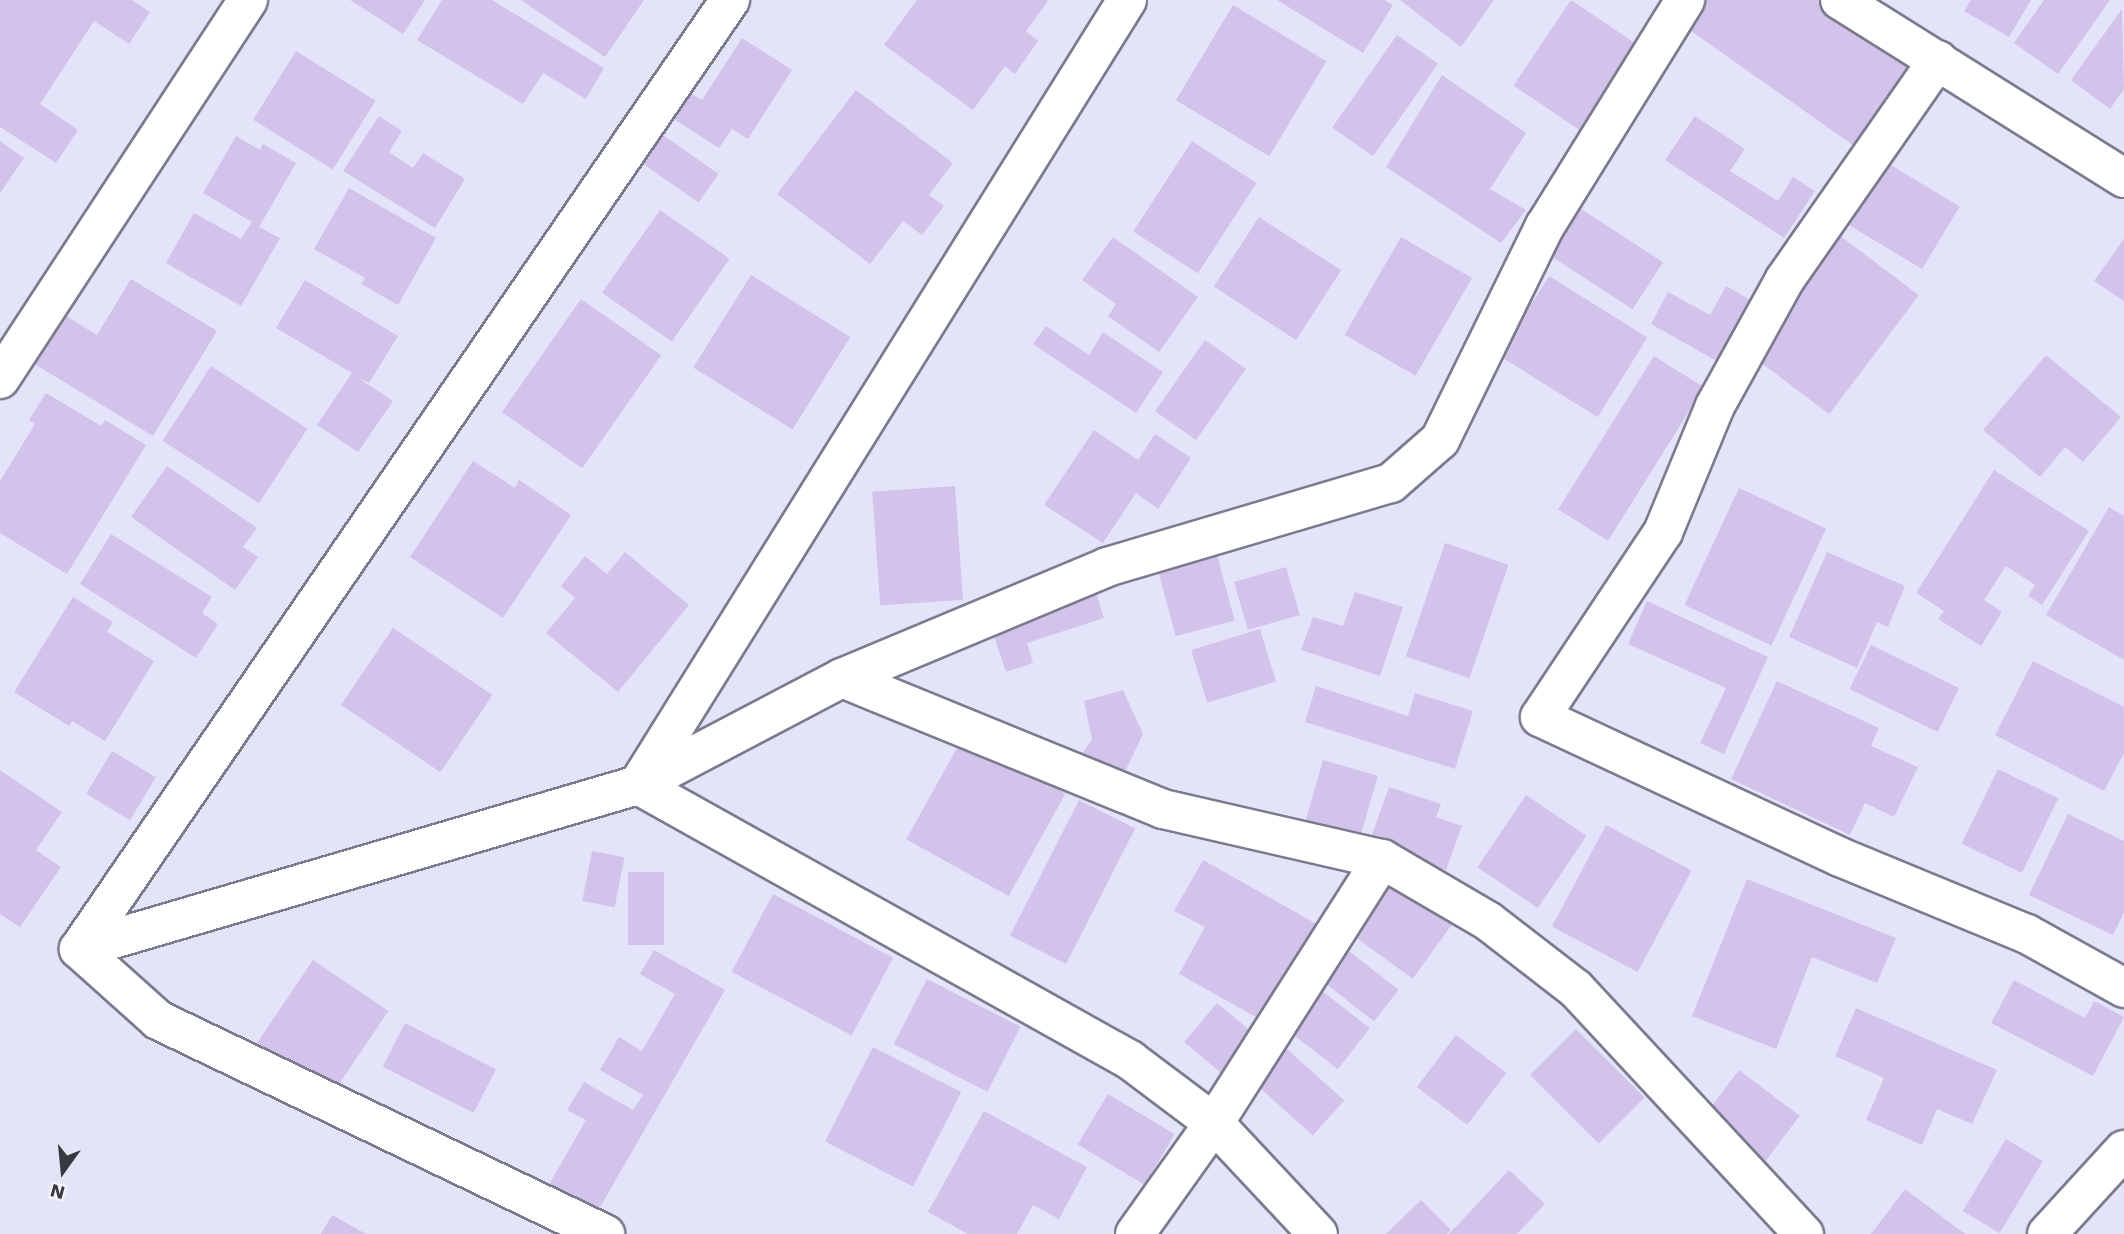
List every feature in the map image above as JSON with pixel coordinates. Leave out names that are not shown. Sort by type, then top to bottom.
[{"type":"street","points":[[0,379],[248,0]]},
{"type":"street","points":[[79,949],[730,0]]},
{"type":"street","points":[[638,785],[1127,0]]},
{"type":"street","points":[[79,949],[638,785],[842,678],[1107,567],[1391,482],[1440,440],[1545,226],[1685,0]]},
{"type":"street","points":[[1840,0],[2124,177]]},
{"type":"street","points":[[1938,60],[1784,281],[1715,406],[1663,532],[1540,716],[1840,857],[2027,934],[2124,988]]},
{"type":"street","points":[[842,678],[1163,809],[1382,859],[1489,921],[1576,989],[1804,1234]]},
{"type":"street","points":[[638,785],[1130,1060],[1214,1123],[1318,1234]]},
{"type":"street","points":[[1135,1234],[1214,1123],[1382,859]]},
{"type":"street","points":[[79,949],[158,1020],[605,1234]]},
{"type":"street","points":[[2050,1233],[2124,1150]]},
{"type":"building","points":[[0,0],[132,0],[150,12],[129,44],[94,21],[40,104],[78,130],[56,163],[0,127]]},
{"type":"building","points":[[350,0],[425,0],[403,34]]},
{"type":"building","points":[[442,0],[492,0],[604,68],[586,99],[543,73],[523,104],[417,40]]},
{"type":"building","points":[[521,0],[644,0],[605,57]]},
{"type":"building","points":[[917,0],[1048,1],[1026,31],[1038,41],[1015,74],[1005,66],[973,110],[884,45]]},
{"type":"building","points":[[1277,0],[1384,0],[1393,5],[1363,53]]},
{"type":"building","points":[[1400,0],[1494,0],[1461,47]]},
{"type":"building","points":[[1571,0],[1649,53],[1591,138],[1513,85]]},
{"type":"building","points":[[1702,0],[1825,0],[1923,69],[1864,153],[1684,26]]},
{"type":"building","points":[[1971,0],[2031,0],[2009,37],[1964,11]]},
{"type":"building","points":[[2044,0],[2110,0],[2058,74],[2014,43]]},
{"type":"building","points":[[1233,5],[1326,61],[1269,156],[1176,100]]},
{"type":"building","points":[[2122,9],[2124,89],[2110,109],[2071,80]]},
{"type":"building","points":[[1397,35],[1438,64],[1373,156],[1332,128]]},
{"type":"building","points":[[742,38],[792,70],[748,139],[732,129],[719,148],[669,116],[685,90],[702,100]]},
{"type":"building","points":[[296,51],[376,101],[333,170],[253,120]]},
{"type":"building","points":[[1442,75],[1526,133],[1490,189],[1526,210],[1501,243],[1386,167]]},
{"type":"building","points":[[856,90],[953,163],[929,195],[944,206],[922,235],[903,221],[870,264],[777,194]]},
{"type":"building","points":[[379,116],[402,131],[389,152],[413,168],[423,153],[465,179],[435,228],[343,171]]},
{"type":"building","points":[[1695,116],[1745,149],[1730,171],[1778,201],[1793,177],[1815,191],[1784,238],[1665,160]]},
{"type":"building","points":[[653,128],[719,174],[698,203],[633,157]]},
{"type":"building","points":[[236,136],[260,150],[263,144],[296,163],[259,227],[280,238],[241,306],[166,263],[194,213],[241,239],[252,222],[203,193]]},
{"type":"building","points":[[0,141],[24,158],[0,193]]},
{"type":"building","points":[[1192,141],[1257,183],[1198,274],[1133,232]]},
{"type":"building","points":[[1874,155],[1960,207],[1922,269],[1836,218]]},
{"type":"building","points":[[349,188],[436,238],[398,305],[361,284],[365,278],[314,249]]},
{"type":"building","points":[[1575,205],[1663,262],[1633,309],[1545,252]]},
{"type":"building","points":[[660,210],[730,259],[672,341],[602,293]]},
{"type":"building","points":[[1259,217],[1341,270],[1296,340],[1214,287]]},
{"type":"building","points":[[1839,235],[1919,295],[1829,414],[1749,354]]},
{"type":"building","points":[[1113,237],[1198,297],[1159,352],[1108,316],[1116,304],[1082,280]]},
{"type":"building","points":[[1401,237],[1472,278],[1416,376],[1344,335]]},
{"type":"building","points":[[2124,239],[2124,301],[2094,281]]},
{"type":"building","points":[[751,275],[850,337],[792,429],[693,367]]},
{"type":"building","points":[[1549,276],[1647,337],[1598,417],[1499,356]]},
{"type":"building","points":[[131,279],[217,331],[153,436],[28,360],[58,311],[97,335]]},
{"type":"building","points":[[305,280],[398,336],[369,383],[357,377],[393,401],[358,452],[317,425],[352,373],[276,328]]},
{"type":"building","points":[[1726,286],[1754,302],[1720,363],[1651,324],[1668,292],[1710,315]]},
{"type":"building","points":[[581,299],[661,355],[582,468],[502,412]]},
{"type":"building","points":[[1046,326],[1089,355],[1103,332],[1163,372],[1136,413],[1033,344]]},
{"type":"building","points":[[1205,340],[1246,369],[1196,440],[1155,411]]},
{"type":"building","points":[[2046,355],[2121,417],[2083,462],[2065,447],[2040,477],[1983,430]]},
{"type":"building","points":[[1654,356],[1704,387],[1608,541],[1558,509]]},
{"type":"building","points":[[211,366],[307,429],[259,503],[163,441]]},
{"type":"building","points":[[46,393],[101,426],[105,420],[146,445],[67,574],[0,533],[0,481],[35,424],[29,420]]},
{"type":"building","points":[[1094,430],[1138,460],[1155,434],[1191,458],[1158,509],[1136,493],[1103,543],[1044,505]]},
{"type":"building","points":[[473,461],[515,488],[519,480],[571,515],[503,618],[410,557]]},
{"type":"building","points":[[167,466],[257,528],[243,547],[258,557],[235,590],[131,517]]},
{"type":"building","points":[[1994,470],[2089,531],[2042,605],[2028,596],[2035,585],[2006,566],[1984,600],[2002,612],[1981,646],[1938,619],[1944,611],[1916,593]]},
{"type":"building","points":[[955,486],[963,600],[880,606],[872,492]]},
{"type":"building","points":[[1739,488],[1826,529],[1771,645],[1684,605]]},
{"type":"building","points":[[2109,507],[2124,516],[2124,660],[2046,615]]},
{"type":"building","points":[[111,534],[212,597],[202,613],[218,624],[196,658],[80,584]]},
{"type":"building","points":[[1445,543],[1508,565],[1469,678],[1406,656]]},
{"type":"building","points":[[1216,551],[1235,621],[1176,636],[1157,567]]},
{"type":"building","points":[[625,552],[689,605],[618,692],[546,633],[575,598],[561,586],[585,556],[607,574]]},
{"type":"building","points":[[1827,552],[1905,586],[1888,627],[1877,622],[1857,668],[1789,637]]},
{"type":"building","points":[[1286,567],[1300,615],[1248,630],[1234,582]]},
{"type":"building","points":[[1095,589],[1104,618],[1027,643],[1033,663],[1006,672],[990,624]]},
{"type":"building","points":[[1355,592],[1403,607],[1380,676],[1301,650],[1313,617],[1343,626]]},
{"type":"building","points":[[73,597],[113,622],[107,632],[154,661],[105,741],[72,721],[69,726],[14,692]]},
{"type":"building","points":[[1647,601],[1768,657],[1724,754],[1700,743],[1726,688],[1628,644]]},
{"type":"building","points":[[393,628],[492,695],[440,772],[341,705]]},
{"type":"building","points":[[1260,629],[1276,682],[1207,703],[1191,650]]},
{"type":"building","points":[[1871,645],[1959,688],[1938,732],[1850,689]]},
{"type":"building","points":[[2033,661],[2124,707],[2124,753],[2104,791],[1995,735]]},
{"type":"building","points":[[1777,681],[1879,728],[1871,746],[1918,767],[1894,817],[1865,803],[1850,835],[1731,779]]},
{"type":"building","points":[[1316,686],[1408,716],[1415,693],[1473,711],[1455,769],[1305,722]]},
{"type":"building","points":[[1123,690],[1143,734],[1121,780],[1078,759],[1092,740],[1084,701]]},
{"type":"building","points":[[963,737],[1065,794],[1009,896],[906,839]]},
{"type":"building","points":[[112,751],[156,777],[130,820],[86,794]]},
{"type":"building","points":[[1323,760],[1378,776],[1360,839],[1305,823]]},
{"type":"building","points":[[1998,769],[2058,798],[2022,873],[1962,844]]},
{"type":"building","points":[[0,770],[62,812],[36,850],[61,867],[20,927],[0,914]]},
{"type":"building","points":[[1389,787],[1441,804],[1436,817],[1462,826],[1446,870],[1369,843]]},
{"type":"building","points":[[1526,795],[1587,836],[1538,908],[1477,867]]},
{"type":"building","points":[[1079,800],[1135,829],[1066,964],[1010,935]]},
{"type":"building","points":[[2068,814],[2124,841],[2124,912],[2113,935],[2029,895]]},
{"type":"building","points":[[1606,825],[1692,871],[1638,972],[1552,927]]},
{"type":"building","points":[[592,851],[624,857],[615,907],[582,901]]},
{"type":"building","points":[[1203,860],[1320,926],[1265,1022],[1179,974],[1205,927],[1174,911]]},
{"type":"building","points":[[628,872],[664,872],[664,945],[628,945]]},
{"type":"building","points":[[1393,873],[1456,919],[1413,979],[1350,933]]},
{"type":"building","points":[[1747,879],[1896,938],[1877,983],[1812,957],[1776,1049],[1692,1016]]},
{"type":"building","points":[[773,894],[893,958],[852,1036],[732,972]]},
{"type":"building","points":[[1345,948],[1399,990],[1374,1021],[1320,980]]},
{"type":"building","points":[[654,950],[725,990],[595,1216],[547,1188],[586,1120],[567,1110],[584,1082],[633,1110],[643,1095],[600,1070],[619,1037],[642,1051],[675,994],[640,974]]},
{"type":"building","points":[[313,960],[388,1011],[333,1094],[257,1043]]},
{"type":"building","points":[[927,979],[1021,1027],[987,1092],[894,1044]]},
{"type":"building","points":[[2014,980],[2085,1018],[2094,1001],[2124,1017],[2093,1076],[1991,1023]]},
{"type":"building","points":[[1317,987],[1370,1028],[1338,1069],[1285,1028]]},
{"type":"building","points":[[1217,1003],[1264,1043],[1232,1082],[1184,1042]]},
{"type":"building","points":[[1856,1008],[1997,1070],[1972,1124],[1937,1109],[1922,1145],[1866,1120],[1884,1078],[1835,1056]]},
{"type":"building","points":[[405,1023],[496,1069],[474,1113],[383,1067]]},
{"type":"building","points":[[1576,1029],[1645,1098],[1599,1144],[1530,1075]]},
{"type":"building","points":[[1456,1035],[1506,1073],[1467,1125],[1417,1087]]},
{"type":"building","points":[[873,1047],[961,1092],[913,1186],[825,1141]]},
{"type":"building","points":[[1287,1049],[1344,1101],[1313,1135],[1256,1084]]},
{"type":"building","points":[[1739,1070],[1800,1116],[1765,1162],[1704,1116]]},
{"type":"building","points":[[1108,1094],[1175,1134],[1144,1185],[1078,1145]]},
{"type":"building","points":[[984,1111],[1087,1167],[1059,1219],[1033,1205],[1017,1234],[968,1234],[928,1212]]},
{"type":"building","points":[[2006,1139],[2043,1161],[2000,1233],[1963,1211]]},
{"type":"building","points":[[1509,1170],[1545,1204],[1517,1234],[1449,1234]]},
{"type":"building","points":[[1905,1189],[1965,1234],[1871,1234]]},
{"type":"building","points":[[1421,1200],[1451,1230],[1447,1234],[1386,1234]]},
{"type":"building","points":[[332,1215],[366,1234],[321,1234]]}]
